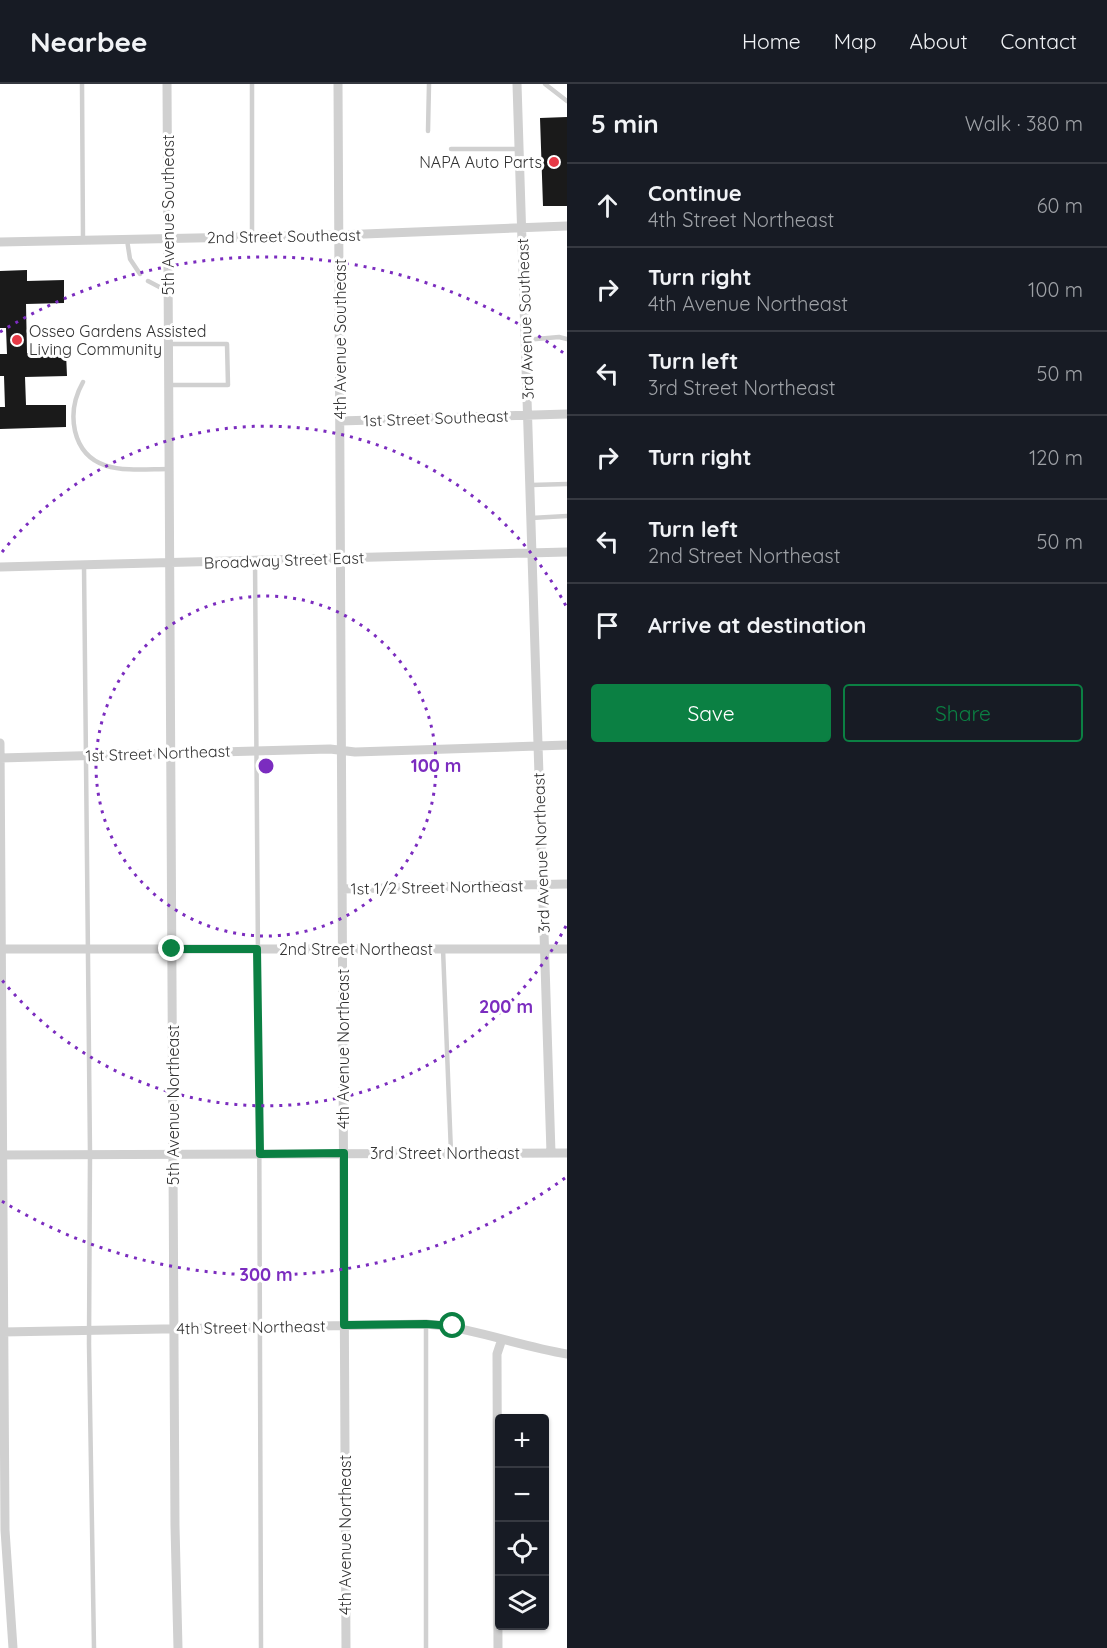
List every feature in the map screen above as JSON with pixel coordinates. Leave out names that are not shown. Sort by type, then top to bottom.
[{"type":"street","name":"5th Avenue Southeast","points":[[167,84],[169,562]]},
{"type":"street","name":"4th Avenue Southeast","points":[[338,84],[341,558]]},
{"type":"street","name":"3rd Avenue Southeast","points":[[517,84],[532,553]]},
{"type":"street","name":"2nd Street Southeast","points":[[0,242],[339,235],[567,226]]},
{"type":"street","name":"1st Street Southeast","points":[[340,421],[567,414]]},
{"type":"street","name":"Broadway Street East","points":[[0,567],[567,552]]},
{"type":"street","name":"3rd Avenue Northeast","points":[[532,553],[551,1154]]},
{"type":"street","name":"4th Avenue Northeast","points":[[341,558],[346,1648]]},
{"type":"street","name":"5th Avenue Northeast","points":[[169,562],[175,1526],[178,1648]]},
{"type":"street","points":[[0,742],[3,1549],[13,1648]]},
{"type":"street","name":"1st Street Northeast","points":[[0,758],[330,749],[355,752],[567,746]]},
{"type":"street","name":"1st 1/2 Street Northeast","points":[[342,889],[567,884]]},
{"type":"street","name":"2nd Street Northeast","points":[[1,949],[567,949]]},
{"type":"street","name":"3rd Street Northeast","points":[[1,1155],[567,1153]]},
{"type":"street","name":"4th Street Northeast","points":[[2,1332],[426,1324],[453,1326],[531,1348],[567,1354]]},
{"type":"street","points":[[498,1648],[497,1354],[502,1339]]},
{"type":"street","points":[[0,1626],[12,1625]]},
{"type":"lane","points":[[82,84],[83,241]]},
{"type":"lane","points":[[252,84],[252,237]]},
{"type":"lane","points":[[428,131],[429,84]]},
{"type":"lane","points":[[545,84],[567,101]]},
{"type":"lane","points":[[451,149],[519,149]]},
{"type":"lane","points":[[127,240],[130,258],[140,274]]},
{"type":"lane","points":[[148,281],[168,292]]},
{"type":"lane","points":[[525,340],[559,337],[567,339]]},
{"type":"lane","points":[[168,344],[227,344],[228,385],[168,385]]},
{"type":"lane","points":[[83,382],[73,405],[74,428],[78,445],[88,457],[104,466],[119,470],[169,469]]},
{"type":"lane","points":[[530,485],[567,484]]},
{"type":"lane","points":[[531,518],[567,516]]},
{"type":"lane","points":[[255,560],[258,751],[261,1648]]},
{"type":"lane","points":[[84,565],[90,1154],[88,1330],[94,1648]]},
{"type":"lane","points":[[443,949],[451,1153]]},
{"type":"lane","points":[[426,1324],[426,1648]]},
{"type":"building","name":"NAPA Auto Parts","points":[[567,117],[567,206],[543,206],[540,118]]},
{"type":"building","name":"Osseo Gardens Assisted Living Community","points":[[27,270],[27,281],[64,280],[64,303],[26,304],[27,353],[66,353],[67,376],[25,377],[26,405],[66,405],[66,427],[0,429],[0,407],[5,407],[4,376],[0,376],[0,354],[7,354],[6,328],[0,328],[0,271]]},
{"type":"place","name":"NAPA Auto Parts","points":[[554,162]]},
{"type":"place","name":"Osseo Gardens Assisted Living Community","points":[[17,340]]},
{"type":"route","points":[[172,949],[257,949],[260,1154],[344,1153],[344,1325],[453,1326]]}]
